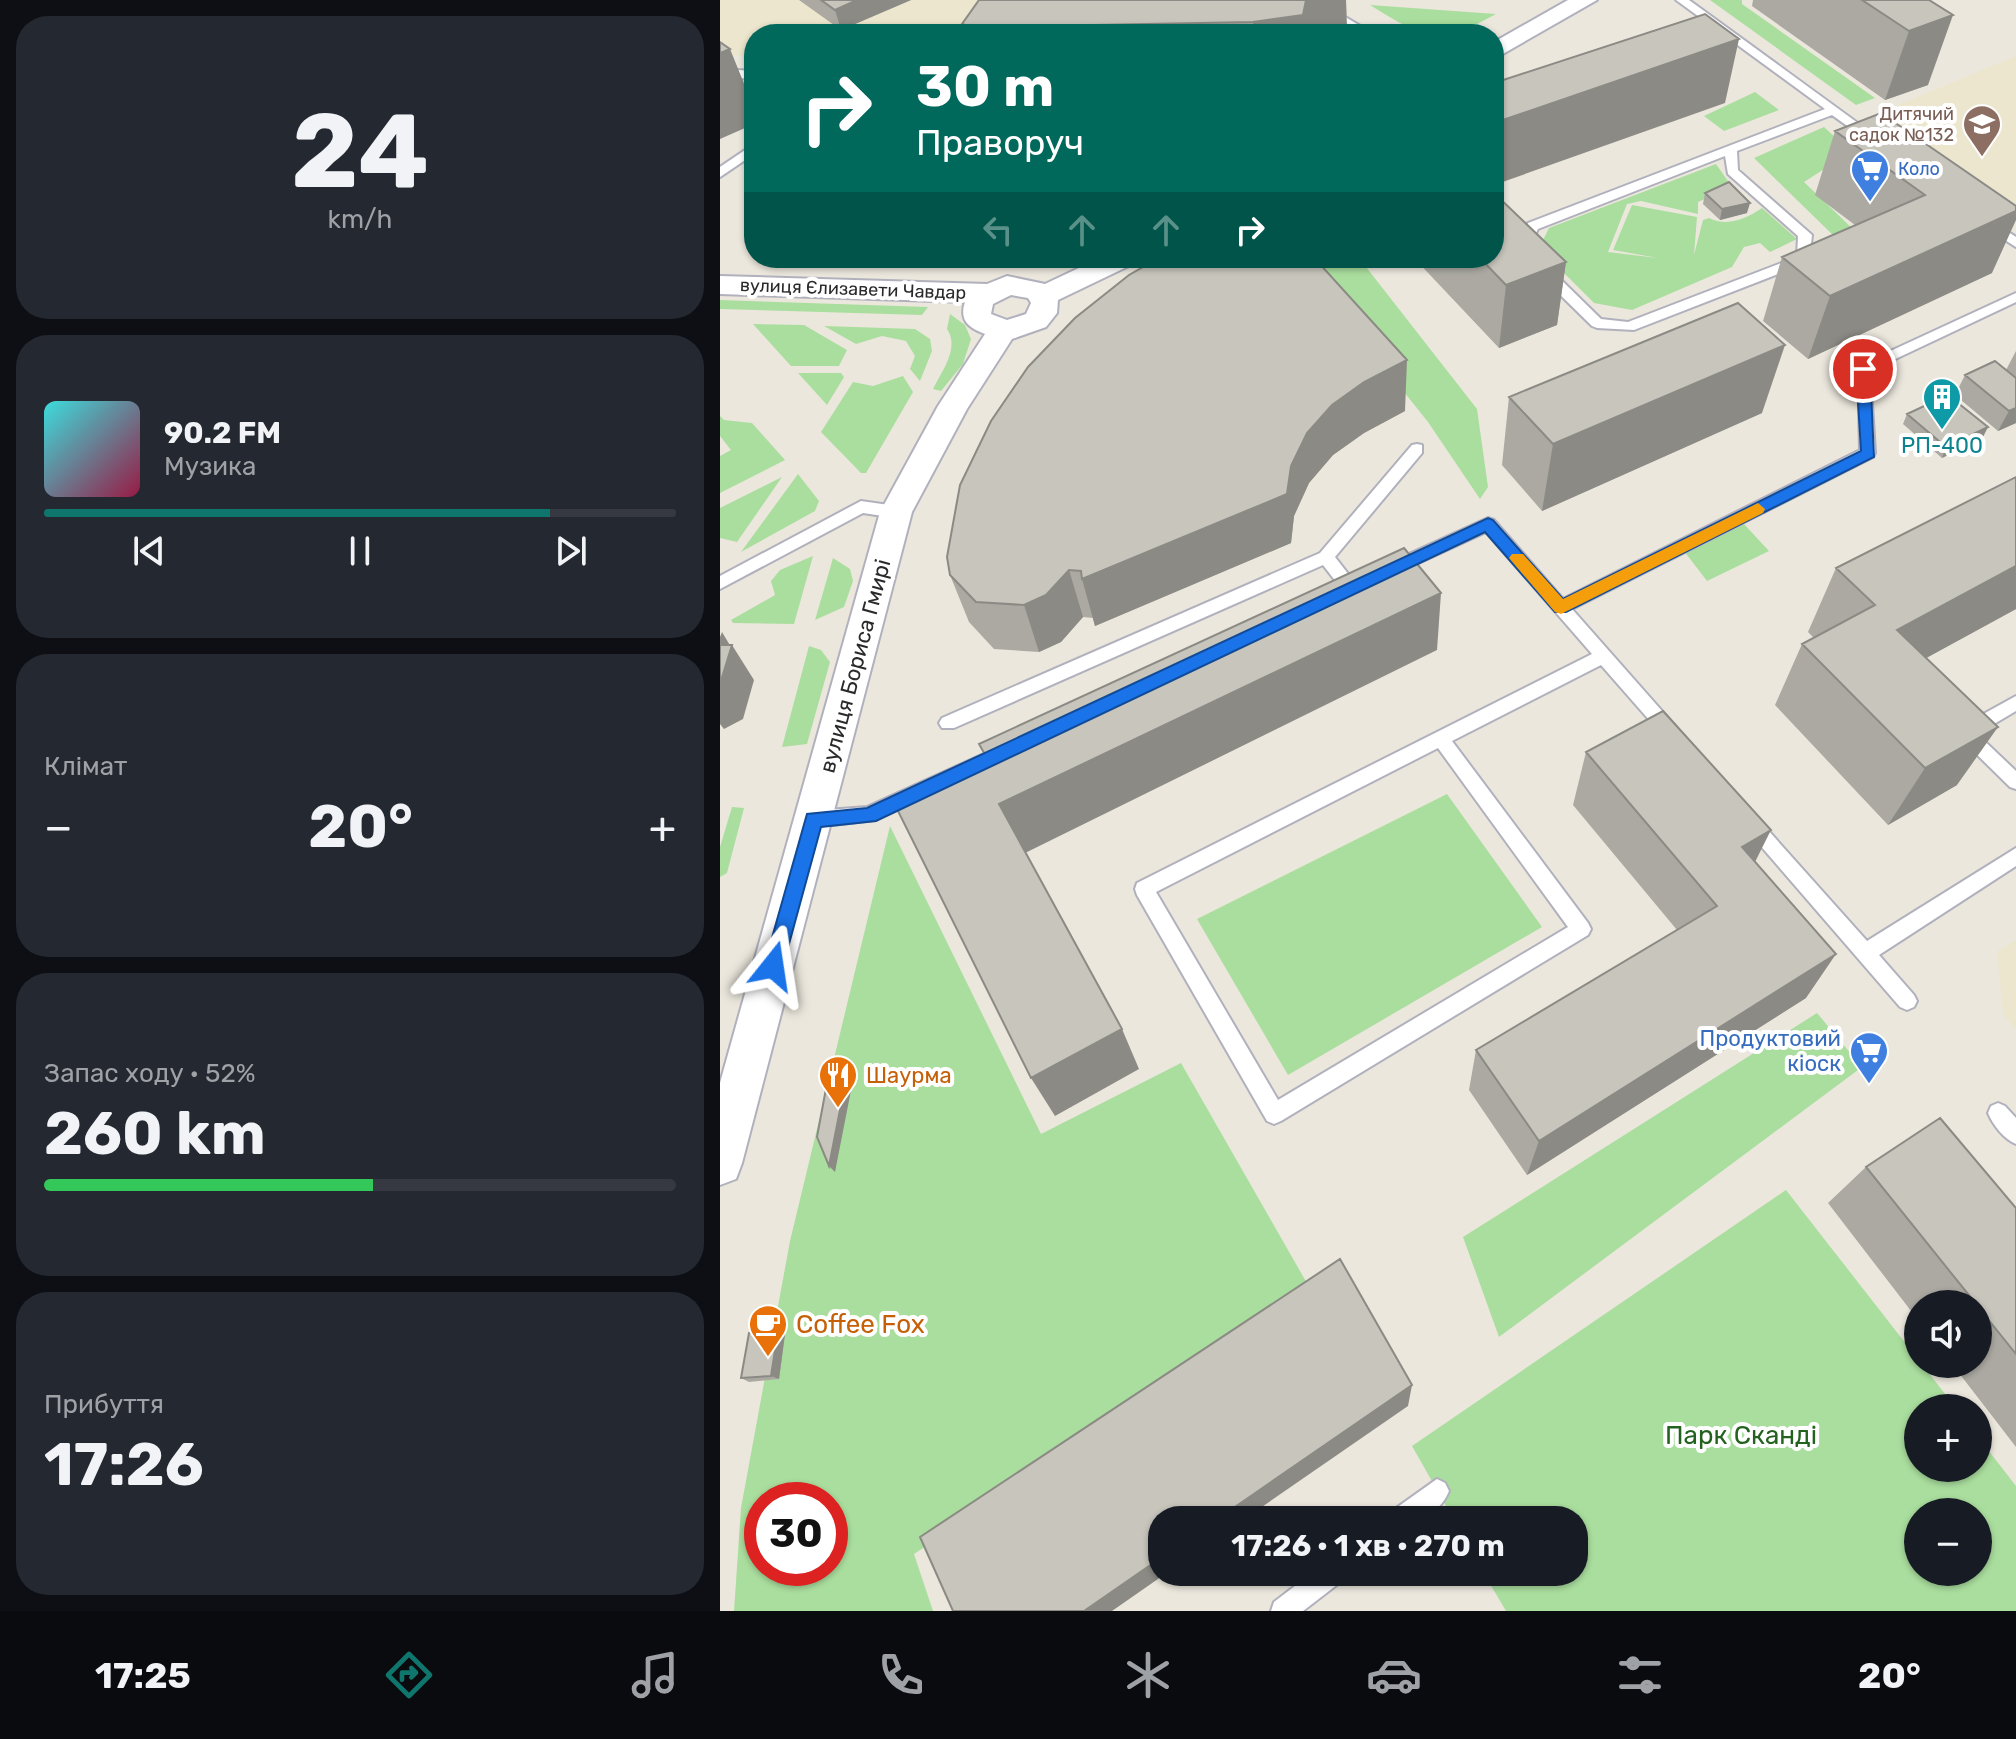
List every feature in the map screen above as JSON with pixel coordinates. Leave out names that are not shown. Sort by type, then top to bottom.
[{"type":"street","points":[[1504,46],[1585,0]]},
{"type":"street","points":[[1043,296],[1102,268]]},
{"type":"street","name":"вулиця Єлизавети Чавдар","points":[[720,285],[987,293]]},
{"type":"street","points":[[1018,285],[1038,291],[1043,296],[1045,310],[1033,322],[1003,330],[978,319],[976,306],[987,293],[1018,285]]},
{"type":"street","name":"вулиця Бориса Гмирі","points":[[720,1163],[896,512],[953,406],[1003,330]]},
{"type":"lane","points":[[1321,0],[1314,3],[1351,24]]},
{"type":"lane","points":[[1682,0],[1882,145]]},
{"type":"lane","points":[[720,73],[744,74]]},
{"type":"lane","points":[[1731,149],[1732,171],[1805,235],[1804,259],[1629,327],[1597,323],[1522,248],[1533,226],[1731,149],[1834,110]]},
{"type":"lane","points":[[720,173],[744,155]]},
{"type":"lane","points":[[1980,216],[2016,243]]},
{"type":"lane","points":[[1561,607],[1868,453],[1863,369],[2016,297]]},
{"type":"lane","points":[[948,723],[1326,557],[1417,449]]},
{"type":"lane","points":[[720,583],[861,507],[896,512]]},
{"type":"lane","points":[[1326,557],[1357,585],[1488,524],[1681,744]]},
{"type":"lane","points":[[1440,738],[1581,929],[1274,1114],[1144,889],[1440,738],[1603,656]]},
{"type":"lane","points":[[2016,703],[1964,733],[2016,782]]},
{"type":"lane","points":[[814,819],[869,815],[1025,742]]},
{"type":"lane","points":[[1742,813],[1907,1001]]},
{"type":"lane","points":[[1865,953],[2016,856]]},
{"type":"lane","points":[[1998,1113],[2016,1134]]},
{"type":"lane","points":[[1418,1506],[1437,1491]]},
{"type":"lane","points":[[1283,1611],[1315,1586]]},
{"type":"shaded area","points":[[720,0],[1083,0],[1034,24],[744,24],[744,56],[720,55]]},
{"type":"shaded area","name":"Дитячий садок №132","points":[[2016,56],[2016,204],[1881,112]]},
{"type":"shaded area","points":[[2016,940],[2016,1030],[2003,1014],[1997,951]]},
{"type":"green space","points":[[1710,0],[1742,0],[1742,4],[1875,98],[1856,105]]},
{"type":"green space","points":[[1370,5],[1496,14],[1476,24],[1403,24]]},
{"type":"green space","points":[[1755,92],[1779,110],[1724,131],[1704,116]]},
{"type":"green space","points":[[1824,127],[1851,152],[1804,182],[1856,232],[1838,240],[1754,158]]},
{"type":"green space","points":[[1716,164],[1732,187],[1698,202],[1698,214],[1641,201],[1627,204],[1608,252],[1658,258],[1613,250],[1632,205],[1697,217],[1694,255],[1703,220],[1736,220],[1762,208],[1797,239],[1770,252],[1760,243],[1744,247],[1732,267],[1632,310],[1594,303],[1539,248],[1549,228]]},
{"type":"green space","points":[[1305,268],[1367,268],[1477,409],[1488,487],[1480,499],[1428,422]]},
{"type":"green space","points":[[720,300],[928,307],[922,315],[720,309]]},
{"type":"green space","points":[[950,314],[965,325],[971,339],[963,364],[941,391],[933,389],[951,352],[947,329]]},
{"type":"green space","points":[[753,324],[804,325],[847,350],[839,366],[791,366]]},
{"type":"green space","points":[[824,326],[915,329],[930,339],[932,351],[920,381],[910,369],[915,356],[906,341],[882,336],[856,344]]},
{"type":"green space","points":[[798,373],[841,373],[844,377],[827,405]]},
{"type":"green space","points":[[903,376],[913,392],[866,473],[861,473],[821,432],[853,382],[873,386]]},
{"type":"green space","points":[[720,416],[724,420],[752,423],[785,460],[720,493],[720,456],[731,450],[720,436]]},
{"type":"green space","points":[[798,474],[819,501],[815,511],[741,552]]},
{"type":"green space","points":[[782,477],[737,542],[720,538],[720,508]]},
{"type":"green space","points":[[1743,523],[1769,551],[1707,581],[1684,551]]},
{"type":"green space","points":[[813,556],[794,624],[733,623],[731,620],[775,595],[771,581],[780,570]]},
{"type":"green space","points":[[833,558],[850,569],[853,581],[844,607],[815,620]]},
{"type":"green space","points":[[809,646],[821,650],[830,662],[807,744],[782,747]]},
{"type":"green space","points":[[1447,794],[1542,927],[1288,1075],[1197,919]]},
{"type":"green space","points":[[732,807],[744,808],[727,873],[720,877],[720,847]]},
{"type":"green space","points":[[890,826],[1041,1134],[1181,1063],[1312,1292],[914,1554],[933,1611],[734,1611],[744,1492],[744,1586],[848,1586],[848,1482],[746,1482],[790,1241]]},
{"type":"green space","points":[[1817,1013],[1862,1067],[1499,1337],[1463,1237]]},
{"type":"green space","name":"Парк Сканді","points":[[1786,1190],[1904,1341],[1904,1378],[1933,1378],[1945,1394],[1904,1394],[1904,1482],[1992,1482],[1992,1455],[2016,1486],[2016,1611],[1506,1611],[1491,1586],[1588,1586],[1588,1506],[1446,1506],[1412,1446]]},
{"type":"building","points":[[821,0],[857,0],[835,10]]},
{"type":"building","points":[[979,0],[1306,0],[1303,15],[1253,22],[962,24]]},
{"type":"building","points":[[1862,0],[1929,0],[1953,15],[1909,31]]},
{"type":"building","points":[[1705,14],[1739,39],[1504,120],[1504,80]]},
{"type":"building","points":[[720,42],[730,49],[720,53]]},
{"type":"building","points":[[1881,113],[2016,206],[2016,211],[1830,296],[1782,257],[1925,195],[1835,131]]},
{"type":"building","points":[[1729,182],[1750,203],[1722,209],[1705,193]]},
{"type":"building","points":[[1504,203],[1566,262],[1506,285],[1490,268],[1504,268]]},
{"type":"building","points":[[1141,268],[1323,268],[1407,360],[1364,382],[1332,405],[1307,433],[1291,466],[1287,494],[1082,579],[1081,571],[1069,570],[1046,595],[1024,605],[976,602],[950,575],[947,557],[960,485],[991,421],[1028,367],[1075,318]]},
{"type":"building","points":[[1738,303],[1785,345],[1553,444],[1509,397]]},
{"type":"building","points":[[1995,361],[2016,378],[2016,408],[2009,411],[1965,375]]},
{"type":"building","name":"РП-400","points":[[1948,395],[1988,427],[1946,447],[1907,414]]},
{"type":"building","points":[[2016,477],[2016,566],[1897,630],[1998,727],[1925,768],[1802,644],[1875,605],[1836,568]]},
{"type":"building","points":[[1404,548],[1441,593],[999,804],[1122,1029],[1031,1078],[897,809],[991,765],[979,744]]},
{"type":"building","points":[[720,645],[732,645],[720,684]]},
{"type":"building","points":[[1663,711],[1771,830],[1742,847],[1836,954],[1539,1141],[1476,1050],[1717,906],[1586,752]]},
{"type":"building","points":[[830,1067],[848,1069],[829,1166],[817,1137]]},
{"type":"building","points":[[1940,1118],[2016,1208],[2016,1354],[1992,1324],[1992,1290],[1965,1290],[1866,1167]]},
{"type":"building","points":[[1340,1259],[1412,1385],[1236,1506],[1148,1506],[1148,1567],[1084,1611],[953,1611],[920,1537]]},
{"type":"building","name":"Coffee Fox","points":[[778,1331],[771,1376],[741,1378],[749,1333]]},
{"type":"slow traffic","points":[[1517,558],[1561,607],[1758,509]]},
{"type":"place","name":"Дитячий садок №132","points":[[1982,158]]},
{"type":"place","name":"Коло","points":[[1870,203]]},
{"type":"place","name":"РП-400","points":[[1942,431]]},
{"type":"place","name":"Продуктовий кіоск","points":[[1869,1085]]},
{"type":"place","name":"Шаурма","points":[[838,1109]]},
{"type":"place","name":"Coffee Fox","points":[[768,1358]]},
{"type":"route","points":[[773,966],[814,819],[869,815],[1488,524],[1561,607],[1868,453],[1863,369]]}]
